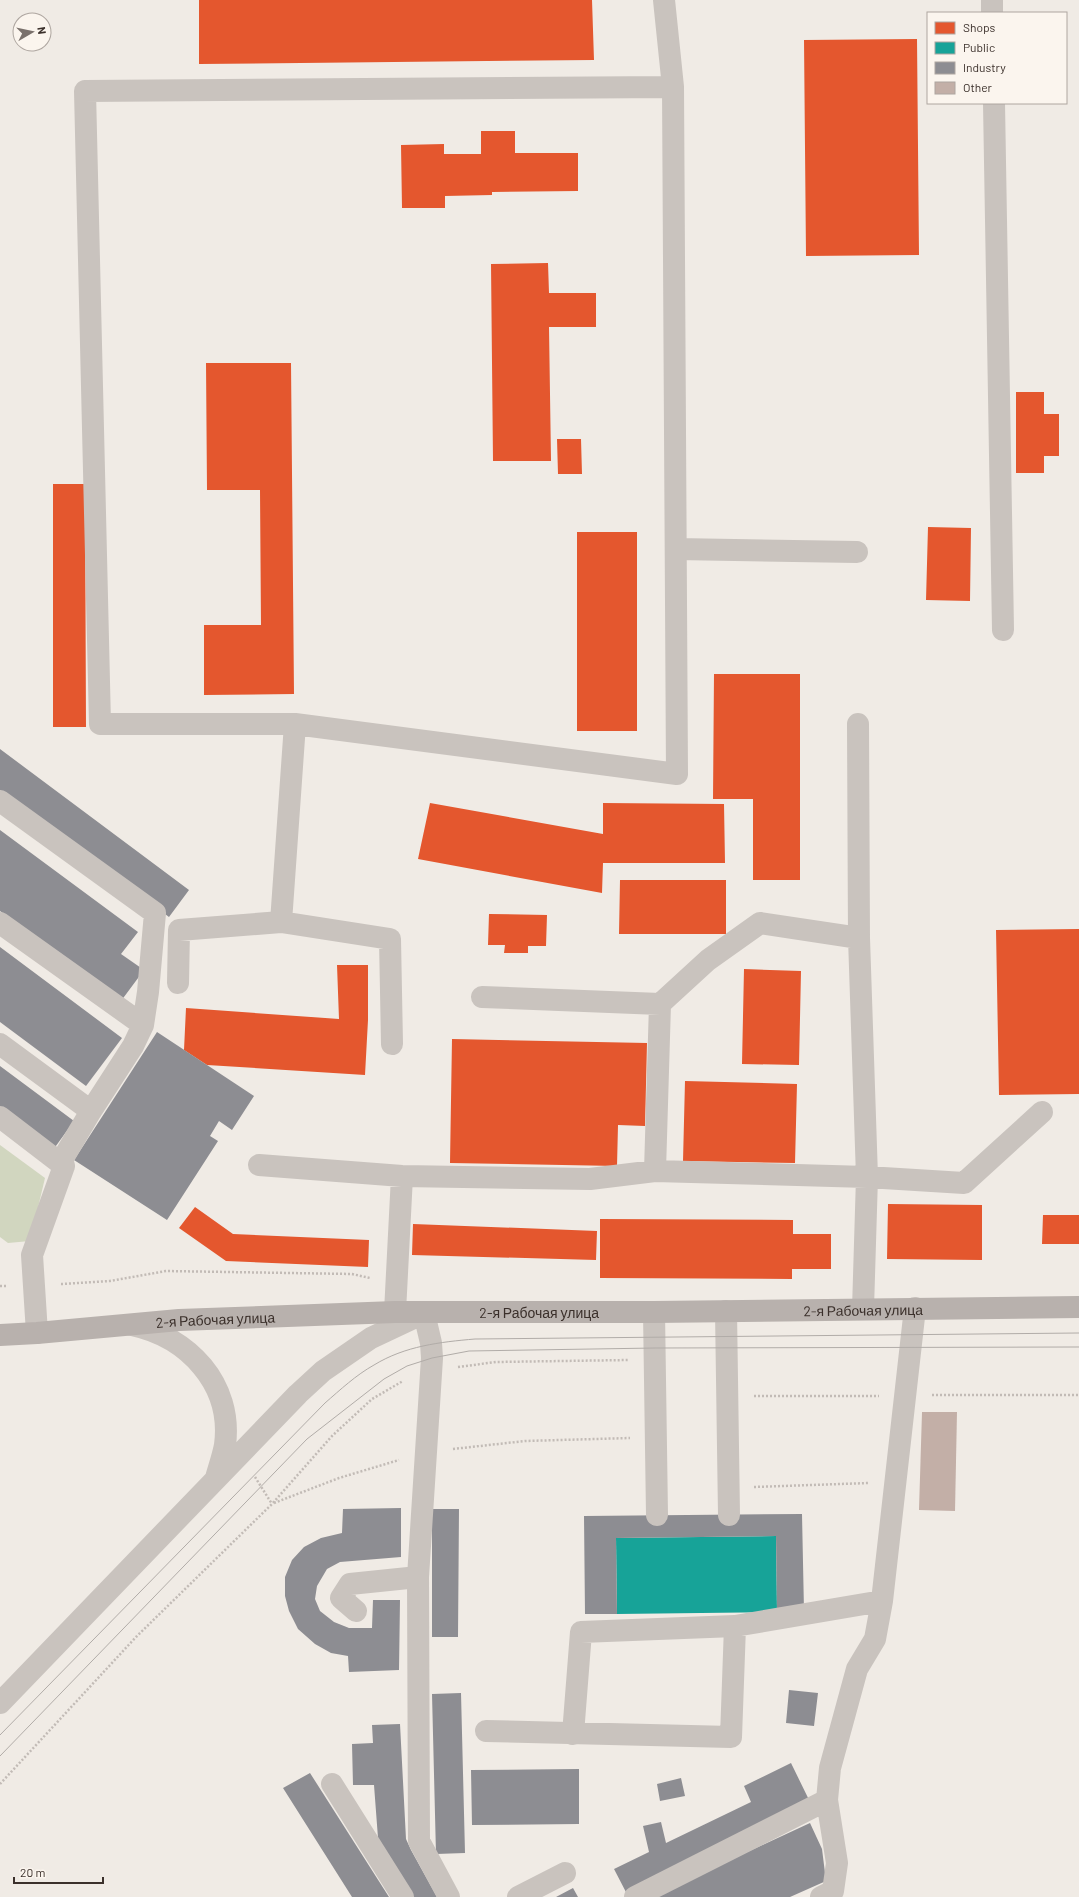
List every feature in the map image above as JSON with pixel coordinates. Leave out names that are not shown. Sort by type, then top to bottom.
[{"type":"main road","name":"2-я Рабочая улица","points":[[0,1334],[37,1333],[187,1320],[395,1312],[654,1312],[1079,1307]]},
{"type":"street","points":[[664,0],[674,87],[677,774],[295,724],[100,724],[85,91],[674,87]]},
{"type":"street","points":[[992,0],[992,12]]},
{"type":"street","points":[[994,104],[1003,630]]},
{"type":"street","points":[[676,549],[857,552]]},
{"type":"street","points":[[281,922],[295,724]]},
{"type":"street","points":[[858,724],[859,938],[867,1177],[863,1309]]},
{"type":"street","points":[[0,801],[155,914],[148,992],[143,1025],[133,1046],[91,1111],[62,1160],[64,1166],[32,1255],[37,1333]]},
{"type":"street","points":[[178,983],[179,930],[281,922],[390,939],[392,1044]]},
{"type":"street","points":[[0,923],[143,1025]]},
{"type":"street","points":[[482,997],[660,1004],[708,960],[760,923],[859,938]]},
{"type":"street","points":[[655,1171],[660,1004]]},
{"type":"street","points":[[0,1044],[91,1111]]},
{"type":"street","points":[[259,1164],[402,1176],[590,1179],[655,1171],[867,1177],[964,1183],[1042,1112]]},
{"type":"street","points":[[0,1117],[64,1166]]},
{"type":"street","points":[[395,1312],[402,1176]]},
{"type":"street","points":[[829,1895],[836,1862],[827,1800],[830,1768],[857,1669],[874,1639],[882,1601],[915,1308]]},
{"type":"street","points":[[726,1311],[729,1515]]},
{"type":"street","points":[[654,1312],[657,1515]]},
{"type":"street","points":[[0,1703],[240,1454],[268,1423],[323,1371],[371,1338],[424,1313],[431,1343],[431,1371],[418,1577],[419,1841],[449,1897]]},
{"type":"street","points":[[131,1324],[158,1332],[170,1338],[191,1354],[213,1381],[222,1407],[225,1433],[225,1445],[215,1480]]},
{"type":"street","points":[[356,1611],[340,1598],[350,1584],[418,1577]]},
{"type":"street","points":[[573,1734],[581,1632],[735,1626],[882,1601]]},
{"type":"street","points":[[486,1731],[731,1737],[735,1626]]},
{"type":"street","points":[[332,1784],[403,1897]]},
{"type":"street","points":[[635,1897],[827,1800]]},
{"type":"street","points":[[518,1897],[565,1873]]},
{"type":"path","points":[[34,1286],[110,1281],[166,1271],[352,1274],[361,1275],[386,1285],[396,1287]]},
{"type":"path","points":[[0,1784],[136,1637],[272,1504],[332,1436],[372,1399],[401,1382],[431,1371],[496,1362],[655,1360]]},
{"type":"path","points":[[727,1396],[1079,1395]]},
{"type":"path","points":[[272,1504],[339,1478],[395,1460],[426,1453],[525,1441],[656,1437]]},
{"type":"path","points":[[240,1454],[272,1504]]},
{"type":"path","points":[[728,1487],[896,1483]]},
{"type":"green space","points":[[0,1145],[45,1178],[30,1241],[8,1243],[0,1237]]},
{"type":"building: Shops","points":[[199,0],[592,0],[594,60],[199,64]]},
{"type":"building: Shops","points":[[917,39],[919,255],[806,256],[804,40]]},
{"type":"building: Shops","points":[[481,131],[515,131],[515,153],[578,153],[578,191],[492,192],[492,195],[445,196],[445,208],[402,208],[401,145],[444,144],[444,154],[481,154]]},
{"type":"building: Shops","points":[[548,263],[549,293],[596,293],[596,327],[549,327],[551,461],[493,461],[491,264]]},
{"type":"building: Shops","points":[[206,363],[291,363],[294,694],[204,695],[204,625],[261,625],[260,490],[207,490]]},
{"type":"building: Shops","points":[[1016,392],[1044,392],[1044,414],[1059,414],[1059,456],[1044,456],[1044,473],[1016,473]]},
{"type":"building: Shops","points":[[557,439],[581,439],[582,474],[558,474]]},
{"type":"building: Shops","points":[[53,484],[85,484],[86,727],[53,727]]},
{"type":"building: Shops","points":[[928,527],[971,528],[970,601],[926,600]]},
{"type":"building: Shops","points":[[577,532],[637,532],[637,731],[577,731]]},
{"type":"building: Shops","points":[[714,674],[800,674],[800,880],[753,880],[753,799],[713,799]]},
{"type":"building: Shops","points":[[430,803],[603,834],[603,803],[724,804],[725,863],[603,863],[602,893],[418,859]]},
{"type":"building: Shops","points":[[620,880],[726,880],[726,934],[619,934]]},
{"type":"building: Shops","points":[[489,914],[547,915],[546,946],[528,946],[528,953],[504,953],[505,945],[488,945]]},
{"type":"building: Shops","points":[[1079,929],[1079,1094],[999,1095],[996,930]]},
{"type":"building: Shops","points":[[337,965],[368,965],[368,1020],[365,1075],[207,1065],[184,1050],[186,1008],[339,1019]]},
{"type":"building: Shops","points":[[744,969],[801,971],[799,1065],[742,1064]]},
{"type":"building: Shops","points":[[452,1039],[647,1043],[645,1126],[618,1125],[617,1166],[450,1163]]},
{"type":"building: Shops","points":[[685,1081],[797,1084],[795,1163],[683,1161]]},
{"type":"building: Shops","points":[[888,1204],[982,1205],[982,1260],[887,1259]]},
{"type":"building: Shops","points":[[195,1207],[233,1234],[369,1240],[368,1267],[226,1261],[179,1228]]},
{"type":"building: Shops","points":[[1043,1215],[1079,1215],[1079,1244],[1042,1244]]},
{"type":"building: Shops","points":[[600,1219],[793,1220],[793,1234],[831,1234],[831,1269],[792,1269],[792,1279],[600,1278]]},
{"type":"building: Shops","points":[[413,1224],[597,1231],[596,1260],[412,1255]]},
{"type":"building: Public","points":[[776,1536],[777,1612],[617,1614],[616,1538]]},
{"type":"building: Industry","points":[[0,749],[189,890],[169,917],[0,790]]},
{"type":"building: Industry","points":[[0,830],[138,932],[121,954],[144,970],[121,1001],[0,911]]},
{"type":"building: Industry","points":[[0,947],[122,1038],[86,1086],[0,1022]]},
{"type":"building: Industry","points":[[157,1032],[254,1096],[232,1130],[219,1121],[210,1136],[218,1141],[167,1220],[74,1160]]},
{"type":"building: Industry","points":[[0,1066],[74,1121],[53,1150],[0,1111]]},
{"type":"building: Industry","points":[[401,1508],[401,1557],[340,1562],[327,1569],[317,1586],[315,1599],[320,1611],[334,1622],[349,1628],[372,1628],[373,1600],[400,1600],[399,1670],[349,1672],[348,1656],[331,1653],[315,1644],[298,1629],[289,1611],[285,1596],[285,1577],[292,1560],[304,1547],[321,1538],[342,1533],[343,1509]]},
{"type":"building: Industry","points":[[432,1509],[459,1509],[458,1637],[432,1637]]},
{"type":"building: Industry","points":[[802,1514],[804,1611],[777,1612],[776,1536],[616,1538],[617,1614],[585,1614],[584,1516]]},
{"type":"building: Industry","points":[[789,1690],[818,1693],[814,1726],[786,1723]]},
{"type":"building: Industry","points":[[461,1693],[465,1853],[436,1854],[432,1694]]},
{"type":"building: Industry","points":[[400,1724],[406,1839],[437,1897],[407,1897],[378,1838],[374,1785],[353,1785],[352,1744],[373,1743],[372,1725]]},
{"type":"building: Industry","points":[[791,1763],[812,1806],[628,1896],[614,1869],[649,1852],[643,1826],[661,1822],[666,1843],[751,1802],[744,1786]]},
{"type":"building: Industry","points":[[579,1769],[579,1824],[472,1825],[471,1770]]},
{"type":"building: Industry","points":[[310,1773],[389,1897],[352,1897],[283,1788]]},
{"type":"building: Industry","points":[[681,1778],[685,1796],[660,1801],[657,1784]]},
{"type":"building: Industry","points":[[810,1823],[822,1849],[826,1881],[790,1897],[650,1897]]},
{"type":"building: Industry","points":[[573,1888],[578,1897],[556,1897]]},
{"type":"building: Other","points":[[922,1412],[957,1412],[955,1511],[919,1510]]},
{"type":"tram line","points":[[0,1735],[325,1403],[361,1373],[398,1353],[423,1346],[475,1339],[1079,1333]]},
{"type":"tram line","points":[[0,1756],[307,1439],[384,1379],[407,1366],[432,1358],[469,1351],[655,1348],[1079,1347]]}]
